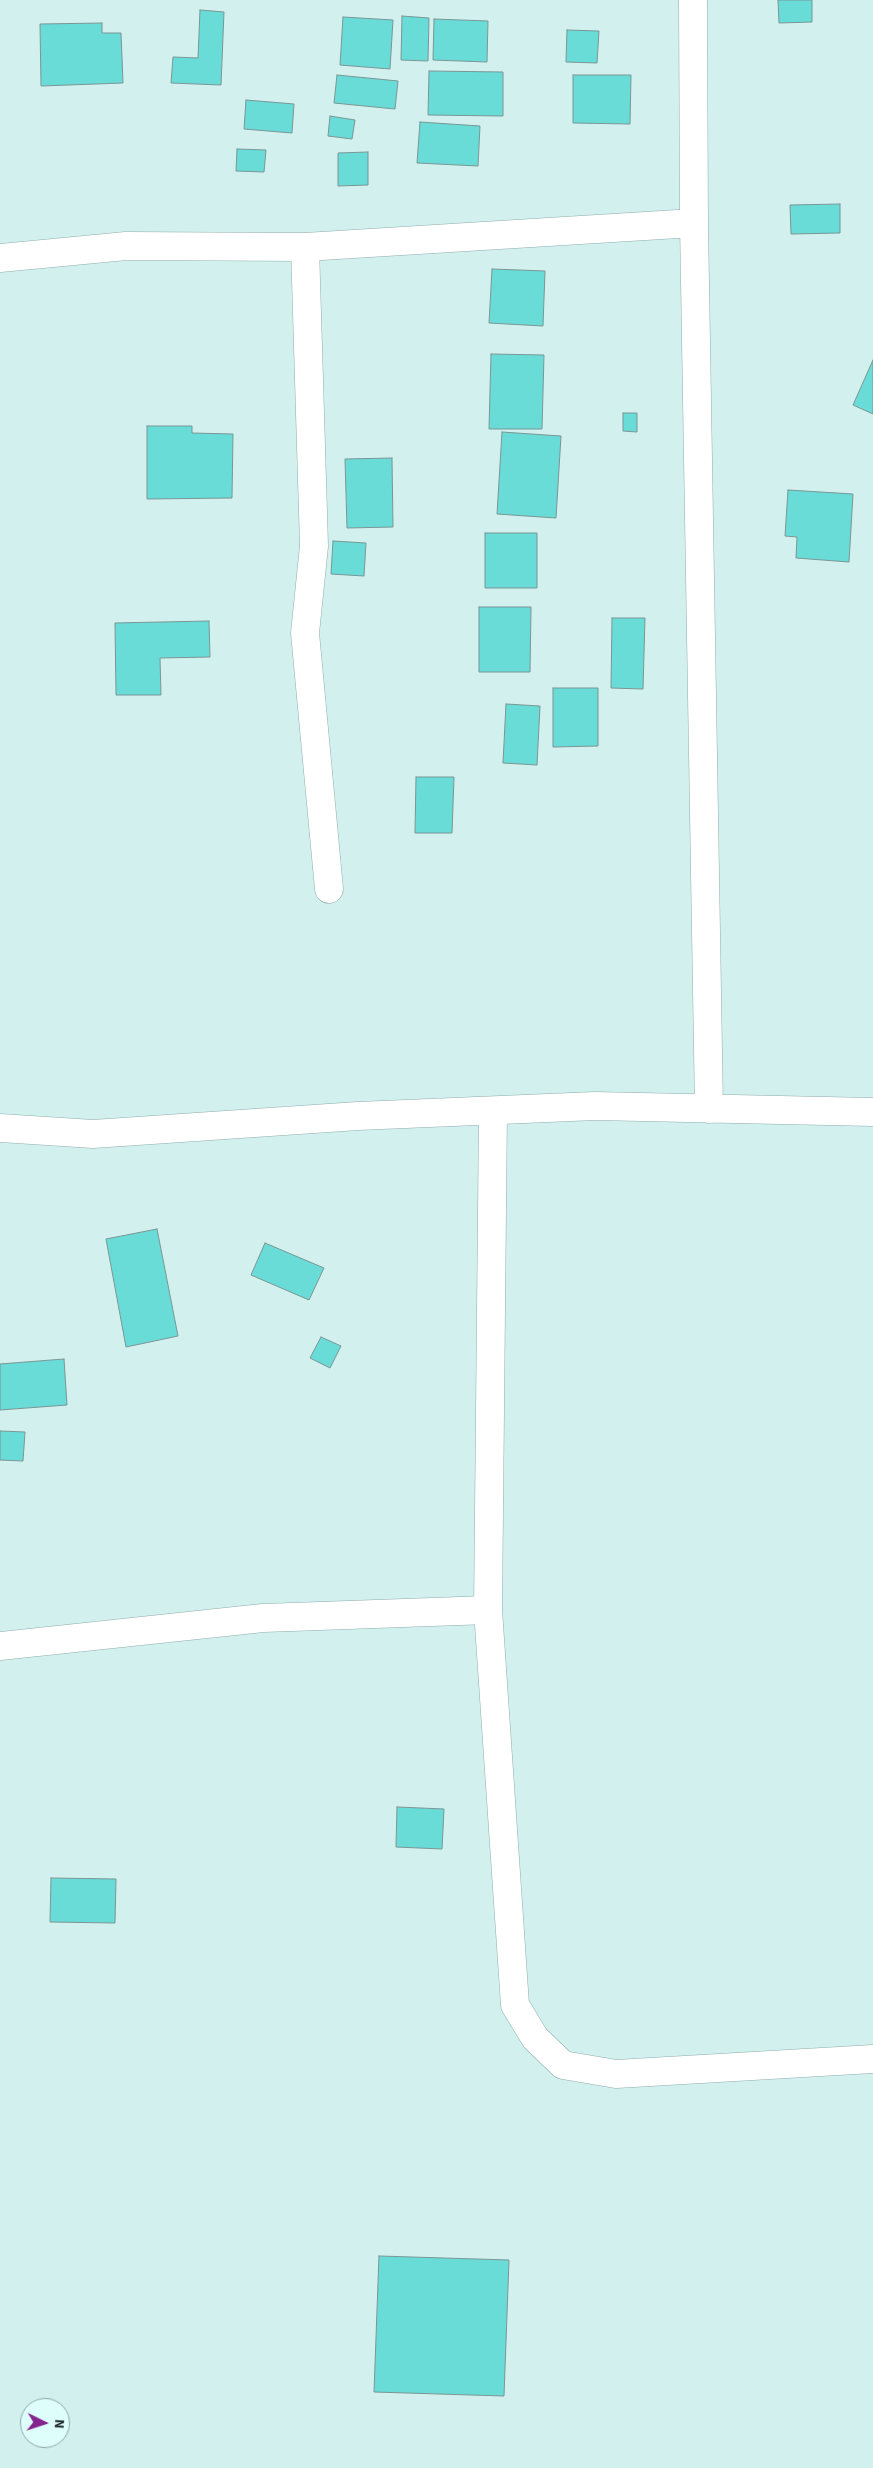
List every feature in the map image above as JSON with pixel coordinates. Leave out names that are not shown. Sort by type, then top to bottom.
[{"type":"street","points":[[692,0],[709,1109]]},
{"type":"street","points":[[0,258],[126,246],[305,247],[694,223]]},
{"type":"street","points":[[305,247],[314,546],[305,633],[329,889]]},
{"type":"street","points":[[0,1128],[94,1134],[358,1116],[595,1106],[873,1112]]},
{"type":"street","points":[[493,1111],[488,1610],[516,2005],[534,2038],[563,2065],[616,2074],[873,2059]]},
{"type":"street","points":[[0,1646],[263,1618],[488,1610]]},
{"type":"building","points":[[778,0],[812,0],[812,22],[779,23]]},
{"type":"building","points":[[200,10],[224,12],[221,85],[171,83],[173,57],[198,58]]},
{"type":"building","points":[[402,16],[429,18],[428,61],[401,60]]},
{"type":"building","points":[[343,17],[393,20],[390,69],[340,65]]},
{"type":"building","points":[[434,19],[488,21],[487,62],[433,60]]},
{"type":"building","points":[[102,23],[102,33],[121,33],[123,83],[41,86],[40,24]]},
{"type":"building","points":[[567,30],[599,31],[597,63],[566,62]]},
{"type":"building","points":[[429,71],[503,72],[503,116],[428,115]]},
{"type":"building","points":[[337,75],[398,81],[395,109],[334,103]]},
{"type":"building","points":[[573,75],[631,75],[630,124],[573,123]]},
{"type":"building","points":[[246,100],[294,104],[292,133],[244,129]]},
{"type":"building","points":[[330,116],[355,120],[352,139],[328,136]]},
{"type":"building","points":[[420,122],[480,126],[478,166],[417,163]]},
{"type":"building","points":[[237,149],[266,150],[264,172],[236,171]]},
{"type":"building","points":[[368,152],[368,185],[338,186],[338,153]]},
{"type":"building","points":[[840,204],[840,233],[791,234],[790,205]]},
{"type":"building","points":[[492,269],[545,271],[543,326],[489,323]]},
{"type":"building","points":[[491,354],[544,355],[542,429],[489,429]]},
{"type":"building","points":[[873,360],[873,414],[853,405]]},
{"type":"building","points":[[623,413],[637,413],[637,432],[623,431]]},
{"type":"building","points":[[147,426],[192,426],[192,433],[233,434],[232,498],[147,499]]},
{"type":"building","points":[[502,432],[561,436],[556,518],[497,514]]},
{"type":"building","points":[[392,458],[393,527],[347,528],[345,459]]},
{"type":"building","points":[[788,490],[853,494],[849,562],[796,558],[797,537],[785,536]]},
{"type":"building","points":[[485,533],[537,533],[537,588],[485,588]]},
{"type":"building","points":[[333,541],[366,543],[364,576],[331,574]]},
{"type":"building","points":[[479,607],[531,607],[530,672],[479,672]]},
{"type":"building","points":[[612,618],[645,618],[643,689],[611,688]]},
{"type":"building","points":[[209,621],[210,657],[160,658],[161,695],[116,695],[115,623]]},
{"type":"building","points":[[553,688],[598,688],[598,746],[553,747]]},
{"type":"building","points":[[506,704],[540,706],[537,765],[503,763]]},
{"type":"building","points":[[416,777],[454,777],[452,833],[415,833]]},
{"type":"building","points":[[157,1229],[178,1336],[126,1347],[106,1239]]},
{"type":"building","points":[[265,1243],[324,1268],[309,1300],[251,1275]]},
{"type":"building","points":[[321,1337],[341,1346],[330,1368],[310,1358]]},
{"type":"building","points":[[64,1359],[67,1405],[0,1410],[0,1364]]},
{"type":"building","points":[[0,1431],[25,1432],[23,1461],[0,1460]]},
{"type":"building","points":[[397,1807],[444,1809],[442,1849],[396,1847]]},
{"type":"building","points":[[51,1878],[116,1879],[115,1923],[50,1922]]},
{"type":"building","points":[[379,2256],[509,2260],[504,2396],[374,2392]]}]
